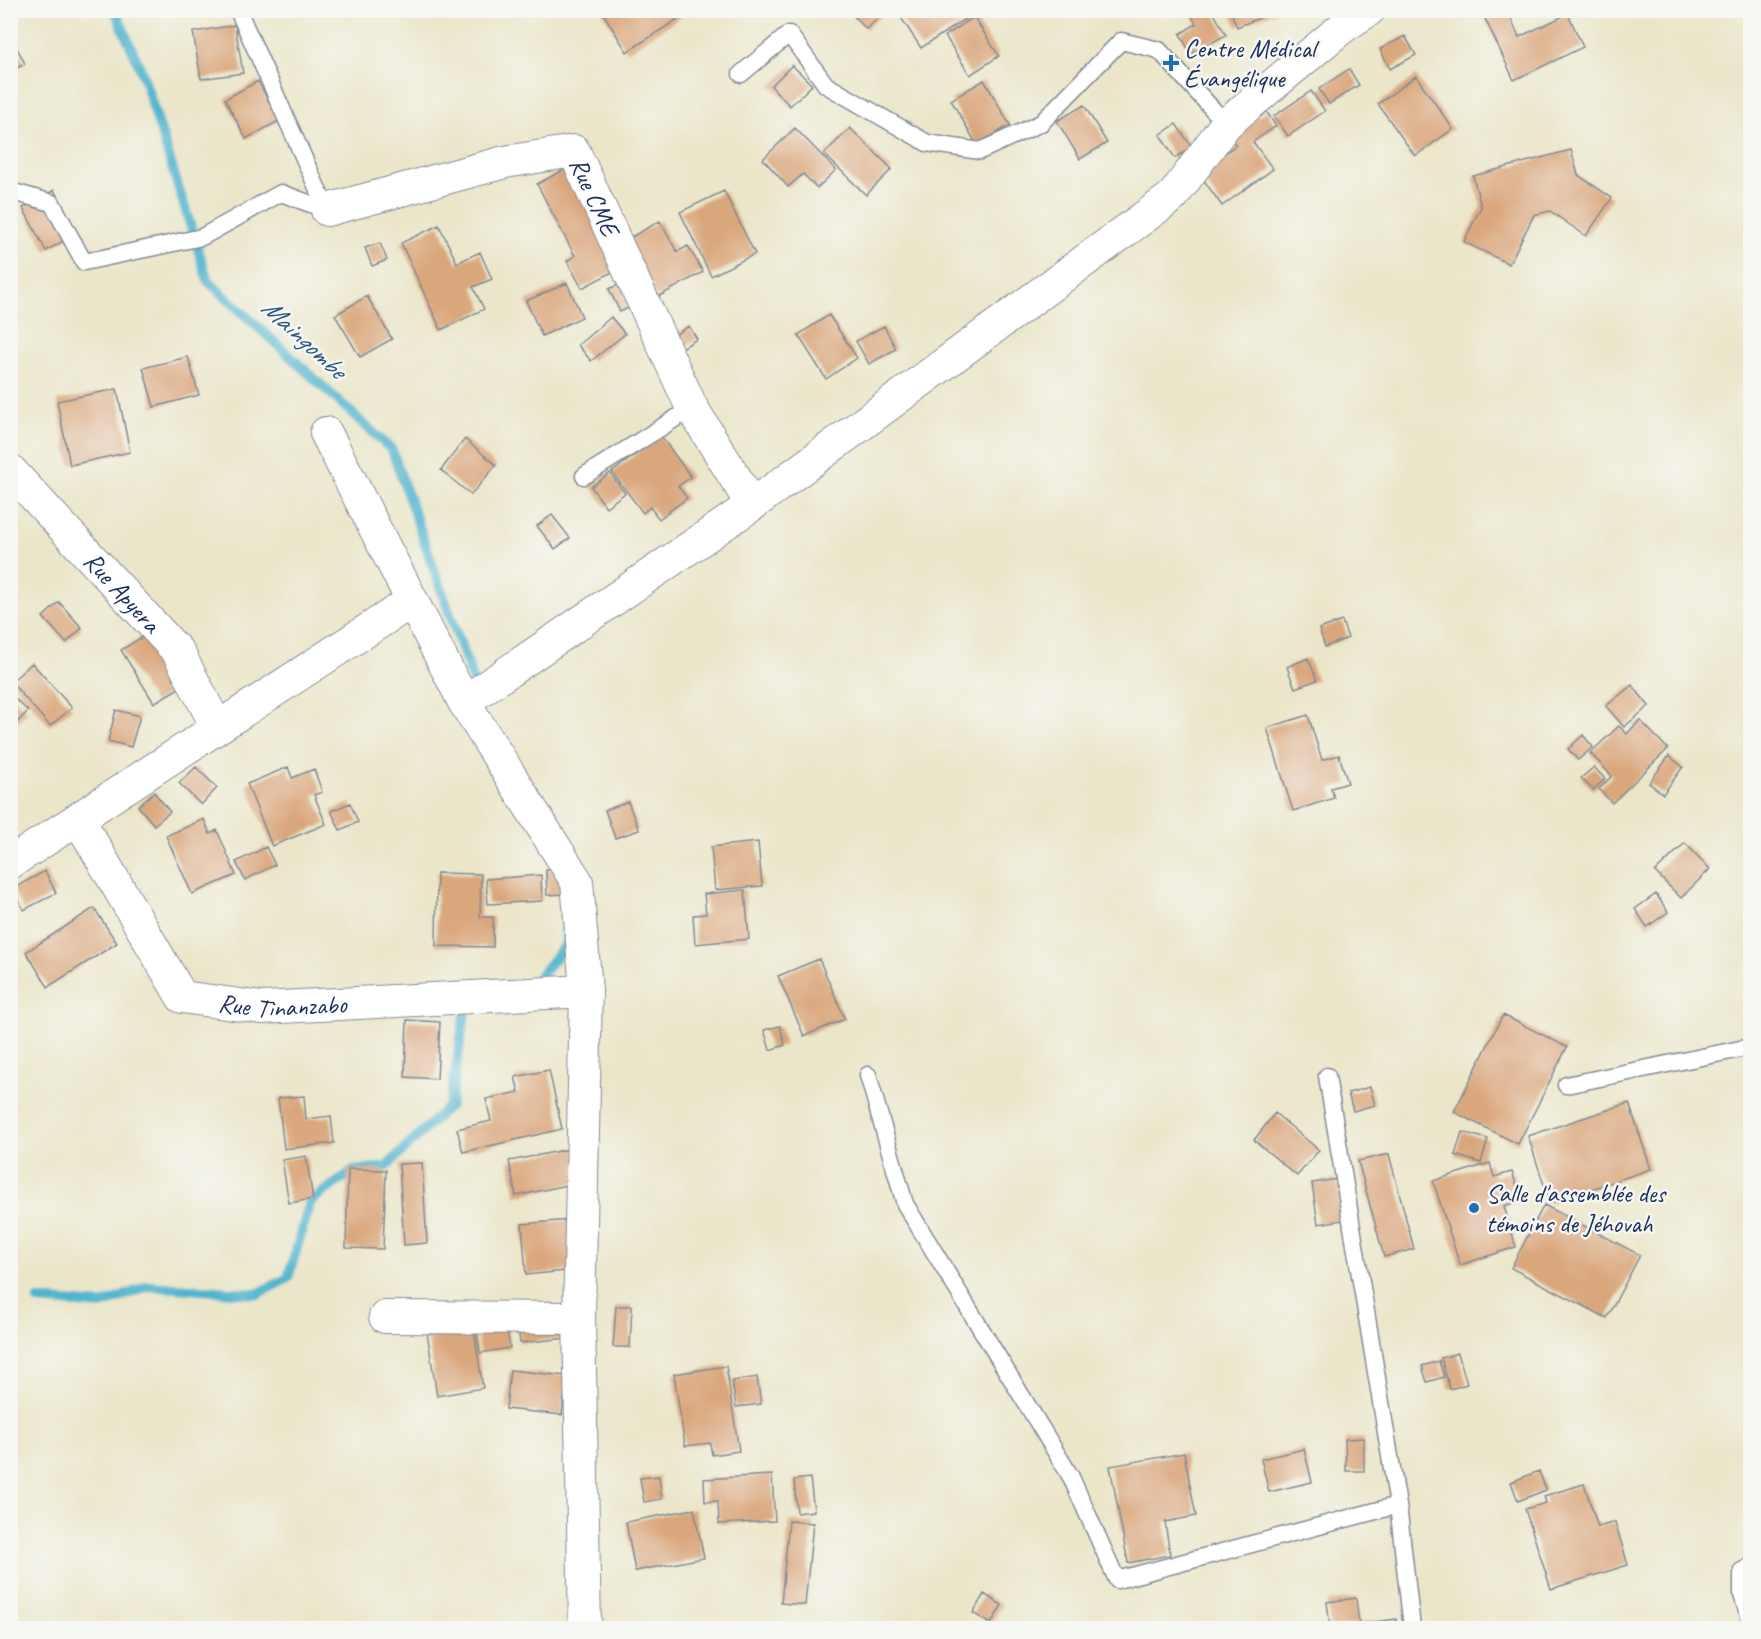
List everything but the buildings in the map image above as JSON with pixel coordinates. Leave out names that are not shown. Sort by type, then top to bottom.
[{"type":"street","points":[[473,696],[752,504],[1173,196],[1226,124],[1364,12]]},
{"type":"street","name":"Rue CME","points":[[327,210],[505,162],[574,151],[692,408],[752,504]]},
{"type":"street","points":[[326,433],[412,601],[473,696],[577,882],[586,990],[579,1318],[585,1629]]},
{"type":"street","name":"Rue Apyera","points":[[10,470],[178,652],[217,727]]},
{"type":"street","points":[[10,863],[412,601]]},
{"type":"street","name":"Rue Tinanzabo","points":[[79,820],[182,997],[262,1008],[586,990]]},
{"type":"street","points":[[385,1317],[579,1318]]},
{"type":"lane","points":[[238,10],[327,210]]},
{"type":"lane","points":[[741,74],[789,34],[826,85],[927,143],[980,151],[1041,123],[1121,41],[1159,50],[1226,124]]},
{"type":"lane","points":[[10,191],[52,203],[84,262],[202,237],[281,193],[327,210]]},
{"type":"lane","points":[[584,476],[692,408]]},
{"type":"lane","points":[[1566,1085],[1750,1047]]},
{"type":"lane","points":[[868,1075],[905,1204],[1071,1477],[1117,1580],[1398,1505]]},
{"type":"lane","points":[[1327,1076],[1398,1505],[1412,1629]]},
{"type":"lane","points":[[1750,1567],[1742,1571],[1742,1595],[1750,1619]]},
{"type":"waterway","name":"Maingombe","points":[[115,10],[143,75],[208,281],[392,450],[477,691]]},
{"type":"waterway","points":[[531,987],[566,944],[566,925]]},
{"type":"waterway","points":[[38,1300],[102,1305],[148,1286],[257,1294],[288,1278],[310,1202],[353,1171],[386,1167],[450,1105],[467,1001]]},
{"type":"place","name":"Centre Médical Évangélique","points":[[1171,63]]},
{"type":"place","name":"Salle d'assemblée des témoins de Jéhovah","points":[[1474,1208]]}]
